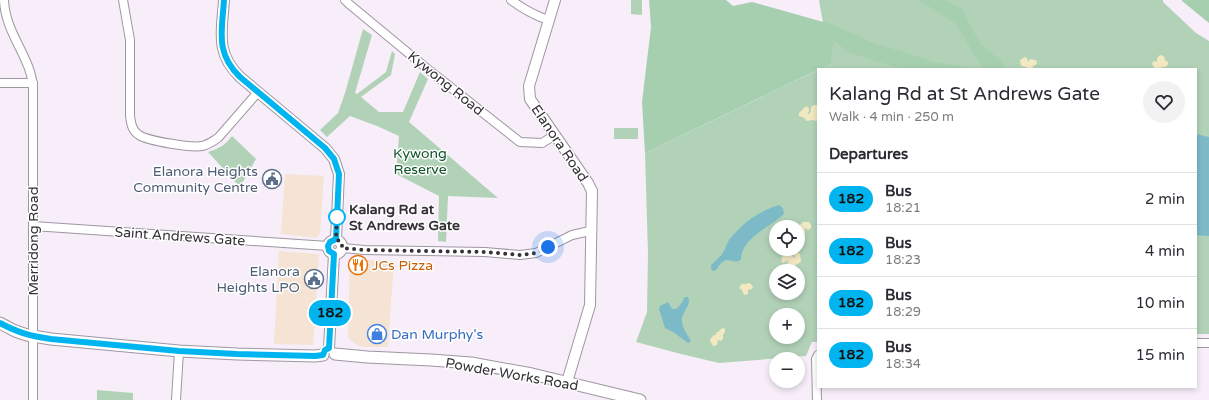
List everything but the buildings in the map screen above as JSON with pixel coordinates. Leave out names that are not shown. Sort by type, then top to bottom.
[{"type":"main road","name":"Powder Works Road","points":[[0,323],[15,331],[51,339],[179,351],[315,356],[329,352],[367,357],[471,363],[532,374],[640,400]]},
{"type":"street","points":[[0,83],[33,83],[7,21],[4,0]]},
{"type":"street","points":[[123,0],[130,40],[130,116],[131,125],[137,134],[147,139],[193,147],[203,146],[218,138],[258,92]]},
{"type":"street","points":[[224,0],[221,40],[223,53],[228,64],[258,92],[325,148],[334,159],[338,169],[339,179],[336,239],[330,242],[335,249],[329,352]]},
{"type":"street","name":"Kywong Road","points":[[345,0],[430,71],[520,142],[542,142],[555,135]]},
{"type":"street","points":[[511,0],[526,10],[548,20]]},
{"type":"street","name":"Elanora Road","points":[[555,0],[529,86],[530,99],[592,191],[590,232],[590,305],[567,382]]},
{"type":"street","name":"Merridong Road","points":[[33,83],[33,400]]},
{"type":"street","name":"Saint Andrews Gate","points":[[33,226],[335,249],[485,252],[520,255],[536,253],[572,235],[590,232]]},
{"type":"street","points":[[1197,343],[1209,343]]},
{"type":"street","points":[[176,400],[179,351]]},
{"type":"street","points":[[817,357],[817,400]]},
{"type":"shaded area","points":[[285,174],[324,176],[320,233],[316,238],[281,234]]},
{"type":"shaded area","points":[[279,251],[319,254],[313,345],[274,344]]},
{"type":"shaded area","points":[[350,259],[394,261],[388,347],[361,347],[348,338]]},
{"type":"green space","points":[[631,0],[642,0],[642,15],[631,14]]},
{"type":"green space","points":[[649,0],[726,0],[733,6],[752,2],[834,25],[871,42],[935,62],[968,68],[898,68],[848,52],[834,41],[830,64],[822,68],[817,68],[817,70],[645,153],[642,102],[651,27]]},
{"type":"green space","points":[[819,0],[1163,0],[1163,2],[1196,33],[1209,41],[1209,334],[1197,334],[1197,68],[821,68],[830,64]]},
{"type":"green space","points":[[919,0],[945,0],[961,8],[981,45],[1003,62],[1005,68],[982,68],[956,24]]},
{"type":"green space","points":[[1209,0],[1209,23],[1182,1]]},
{"type":"green space","name":"Kywong Reserve","points":[[363,29],[372,35],[355,93],[357,94],[386,72],[392,51],[395,54],[391,75],[361,97],[379,112],[403,112],[420,72],[428,79],[409,122],[498,198],[448,196],[446,242],[438,241],[439,196],[396,174],[399,136],[350,116],[327,137],[320,130],[338,113]]},
{"type":"green space","points":[[817,70],[817,342],[812,342],[806,356],[805,352],[769,352],[769,359],[719,363],[636,342],[647,312],[648,254],[645,153]]},
{"type":"green space","points":[[614,128],[638,128],[638,139],[614,139]]},
{"type":"green space","points":[[232,136],[256,159],[240,187],[208,152],[222,146]]},
{"type":"green space","points":[[97,390],[133,393],[133,400],[97,400]]},
{"type":"sand","points":[[1160,55],[1164,56],[1165,60],[1168,62],[1166,67],[1155,68],[1153,66],[1152,63],[1154,61],[1157,62],[1157,58]]},
{"type":"sand","points":[[1025,57],[1027,58],[1028,62],[1030,59],[1036,60],[1037,64],[1032,68],[1026,68],[1021,66],[1020,60]]},
{"type":"sand","points":[[817,105],[817,121],[807,121],[799,116],[799,113],[806,106],[809,108],[807,114],[809,114],[811,107]]},
{"type":"sand","points":[[805,222],[809,222],[811,225],[811,228],[808,230],[805,228]]},
{"type":"sand","points":[[783,256],[800,256],[801,262],[797,264],[787,264],[789,260],[783,263],[781,261]]},
{"type":"sand","points":[[749,283],[753,287],[752,289],[748,290],[748,294],[744,295],[742,290],[739,288],[742,284]]},
{"type":"sand","points":[[723,328],[725,329],[725,332],[723,339],[721,341],[718,340],[717,345],[713,346],[710,341],[711,338]]},
{"type":"water","points":[[1197,134],[1209,137],[1209,236],[1197,235]]},
{"type":"water","points":[[779,205],[783,208],[784,214],[777,220],[769,220],[769,225],[758,233],[746,245],[741,259],[736,262],[726,260],[721,263],[716,270],[712,271],[711,265],[722,254],[729,240],[739,228],[751,218]]},
{"type":"water","points":[[685,297],[688,297],[689,303],[682,318],[682,324],[691,341],[688,343],[665,328],[659,309],[660,306],[668,302],[672,309],[675,309],[680,305]]},
{"type":"bus line","name":"182","points":[[0,323],[15,331],[27,335],[51,339],[179,351],[315,356],[323,355],[323,351],[329,348],[334,254],[329,251],[328,244],[331,240],[336,239],[339,184],[338,169],[331,154],[325,148],[231,68],[223,53],[221,40],[224,0]]},
{"type":"place","name":"Elanora Heights Community Centre","points":[[272,179]]},
{"type":"place","name":"Kalang Rd at St Andrews Gate","points":[[337,217]]},
{"type":"place","name":"JCs Pizza","points":[[358,265]]},
{"type":"place","name":"Elanora Heights LPO","points":[[314,279]]},
{"type":"place","name":"Dan Murphy's","points":[[377,334]]},
{"type":"route","points":[[337,217],[337,215],[336,239],[342,243],[342,248],[364,250],[485,252],[520,255],[536,253],[548,247]]}]
